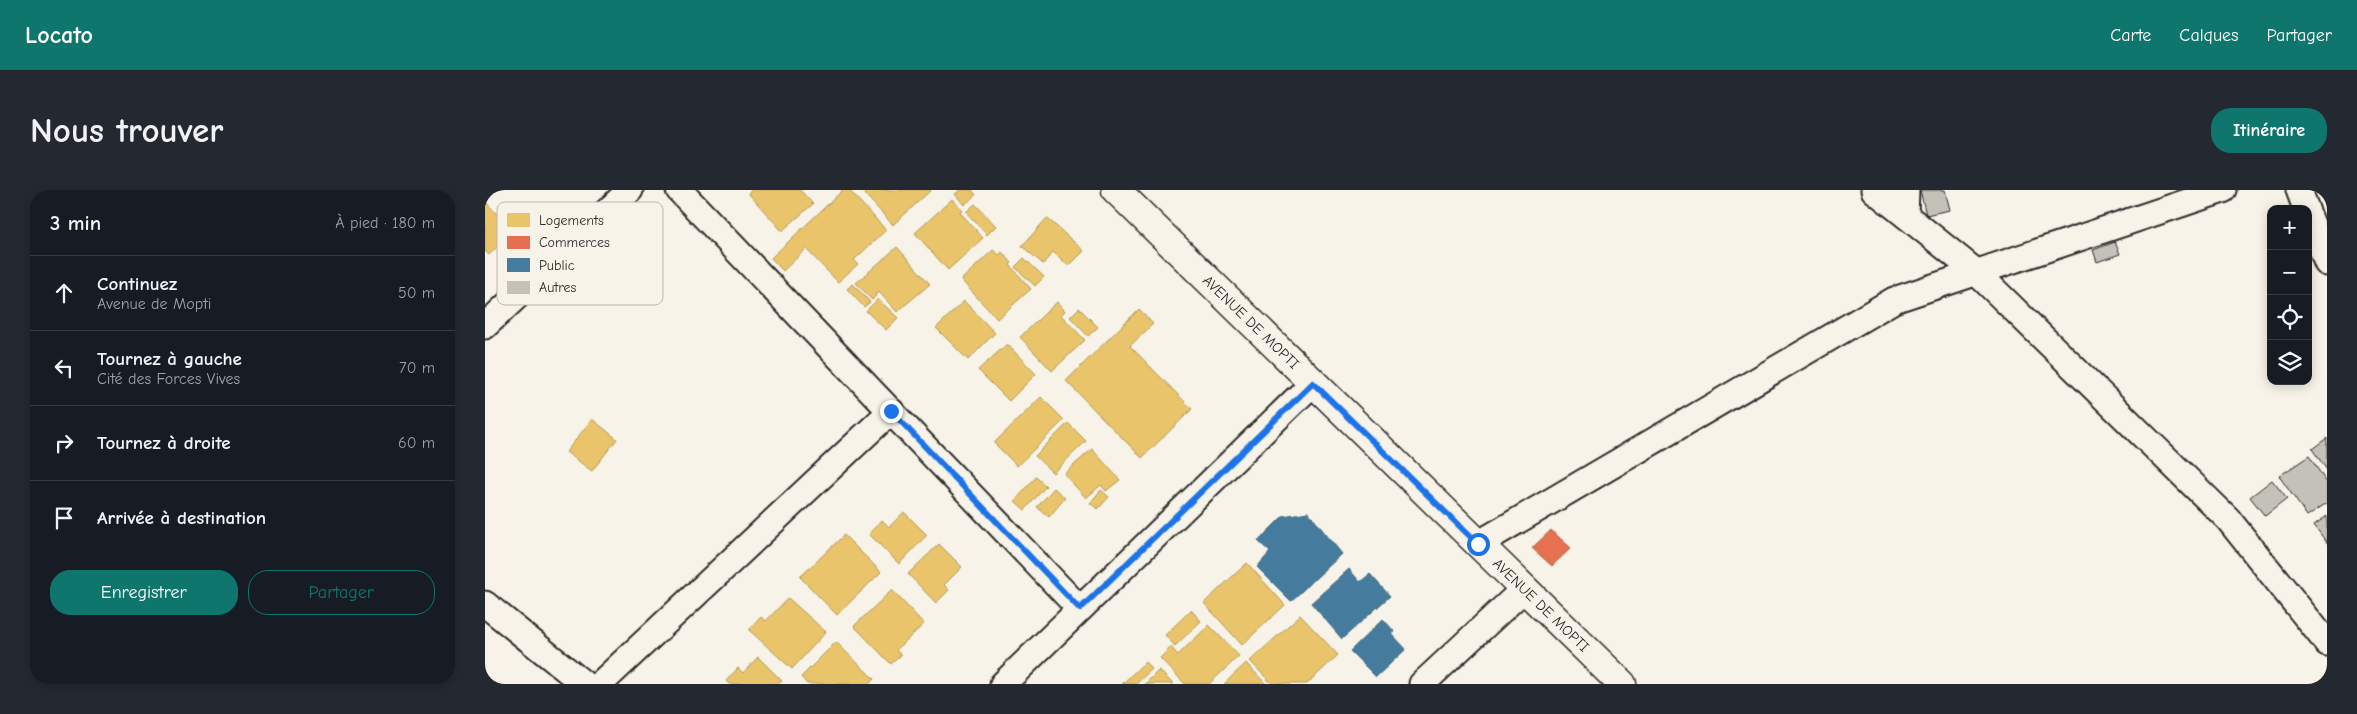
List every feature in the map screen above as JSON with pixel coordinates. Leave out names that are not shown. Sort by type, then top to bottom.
[{"type":"street","points":[[616,202],[629,190]]},
{"type":"street","points":[[679,190],[1080,609]]},
{"type":"street","name":"AVENUE DE MOPTI","points":[[1116,190],[1622,684]]},
{"type":"street","points":[[1875,190],[1976,272],[2228,519],[2318,614],[2327,643]]},
{"type":"street","points":[[1905,215],[1906,190]]},
{"type":"street","points":[[1478,544],[1894,300],[2223,190]]},
{"type":"street","points":[[2299,190],[2305,205]]},
{"type":"street","points":[[2312,224],[2327,263]]},
{"type":"street","points":[[485,326],[507,305]]},
{"type":"street","points":[[1003,684],[1313,383]]},
{"type":"street","points":[[600,684],[891,411]]},
{"type":"street","points":[[1423,684],[1525,589]]},
{"type":"street","points":[[485,604],[584,684]]},
{"type":"building: Logements","points":[[752,190],[800,190],[813,204],[782,231],[748,193]]},
{"type":"building: Logements","points":[[843,190],[849,190],[886,230],[854,260],[858,264],[838,282],[806,249],[783,271],[771,258]]},
{"type":"building: Logements","points":[[861,190],[931,190],[893,225]]},
{"type":"building: Logements","points":[[960,190],[972,190],[976,195],[964,205],[955,194]]},
{"type":"building: Logements","points":[[952,199],[962,210],[960,212],[983,238],[948,270],[915,233]]},
{"type":"building: Logements","points":[[485,201],[497,214],[497,247],[489,255],[485,251]]},
{"type":"building: Logements","points":[[975,204],[996,226],[987,235],[966,212]]},
{"type":"building: Logements","points":[[1047,218],[1084,251],[1069,266],[1053,252],[1043,264],[1022,246]]},
{"type":"building: Logements","points":[[897,247],[930,284],[897,312],[879,292],[872,300],[856,283]]},
{"type":"building: Logements","points":[[993,250],[999,255],[1002,252],[1012,263],[1010,265],[1031,289],[997,319],[961,280]]},
{"type":"building: Logements","points":[[1024,258],[1044,277],[1035,286],[1015,267]]},
{"type":"building: Logements","points":[[853,284],[870,302],[864,307],[847,289]]},
{"type":"building: Logements","points":[[878,299],[898,318],[886,330],[866,311]]},
{"type":"building: Logements","points":[[964,301],[995,333],[968,360],[936,328]]},
{"type":"building: Logements","points":[[1057,302],[1065,311],[1061,315],[1085,340],[1052,371],[1020,337]]},
{"type":"building: Logements","points":[[1079,308],[1098,327],[1088,336],[1070,317]]},
{"type":"building: Logements","points":[[1139,309],[1153,324],[1130,346],[1192,409],[1142,458],[1066,381]]},
{"type":"building: Logements","points":[[1007,344],[1036,374],[1009,401],[978,370]]},
{"type":"building: Logements","points":[[1041,397],[1064,420],[1017,466],[994,443]]},
{"type":"building: Logements","points":[[592,419],[617,439],[592,471],[566,452]]},
{"type":"building: Logements","points":[[1068,423],[1086,441],[1053,473],[1035,456]]},
{"type":"building: Logements","points":[[1092,449],[1120,480],[1106,491],[1101,485],[1086,498],[1064,474]]},
{"type":"building: Logements","points":[[1036,477],[1046,486],[1025,510],[1015,501]]},
{"type":"building: Logements","points":[[1054,488],[1065,498],[1049,517],[1037,507]]},
{"type":"building: Logements","points":[[1101,490],[1109,497],[1098,509],[1090,503]]},
{"type":"building: Logements","points":[[904,512],[927,535],[899,564],[869,534],[882,520],[889,527]]},
{"type":"building: Logements","points":[[844,535],[881,572],[837,615],[800,577]]},
{"type":"building: Logements","points":[[939,544],[962,567],[944,585],[949,590],[936,603],[908,574]]},
{"type":"building: Logements","points":[[1247,563],[1285,605],[1242,645],[1204,603]]},
{"type":"building: Logements","points":[[892,590],[924,624],[896,650],[901,655],[891,664],[854,626]]},
{"type":"building: Logements","points":[[788,598],[826,632],[792,669],[749,630],[761,617],[766,621]]},
{"type":"building: Logements","points":[[1191,610],[1201,621],[1175,646],[1165,635]]},
{"type":"building: Logements","points":[[1300,615],[1338,655],[1307,684],[1272,684],[1250,661]]},
{"type":"building: Logements","points":[[1209,625],[1239,656],[1209,684],[1185,684],[1160,658],[1171,647],[1178,655]]},
{"type":"building: Logements","points":[[836,642],[874,679],[869,684],[807,684],[801,677]]},
{"type":"building: Logements","points":[[758,657],[782,681],[778,684],[729,684],[726,681],[738,668],[743,673]]},
{"type":"building: Logements","points":[[1145,662],[1152,669],[1136,684],[1122,684]]},
{"type":"building: Logements","points":[[1246,663],[1266,684],[1224,684]]},
{"type":"building: Logements","points":[[1159,670],[1173,684],[1145,684]]},
{"type":"building: Commerces","points":[[1551,530],[1571,548],[1552,566],[1532,548]]},
{"type":"building: Public","points":[[1308,512],[1342,554],[1291,601],[1257,567],[1270,552],[1258,541],[1283,516]]},
{"type":"building: Public","points":[[1349,569],[1360,582],[1370,574],[1390,596],[1342,639],[1311,603]]},
{"type":"building: Public","points":[[1383,619],[1394,631],[1391,633],[1406,649],[1376,677],[1350,651]]},
{"type":"building: Autres","points":[[1920,190],[1945,190],[1950,210],[1926,215]]},
{"type":"building: Autres","points":[[2115,242],[2120,254],[2097,262],[2093,250]]},
{"type":"building: Autres","points":[[2327,438],[2327,470],[2312,449]]},
{"type":"building: Autres","points":[[2309,456],[2327,483],[2327,503],[2307,516],[2279,476]]},
{"type":"building: Autres","points":[[2272,480],[2287,499],[2265,516],[2250,497]]},
{"type":"building: Autres","points":[[2327,516],[2327,543],[2314,525]]},
{"type":"route","points":[[891,411],[1080,609],[1313,383],[1478,544]]}]
